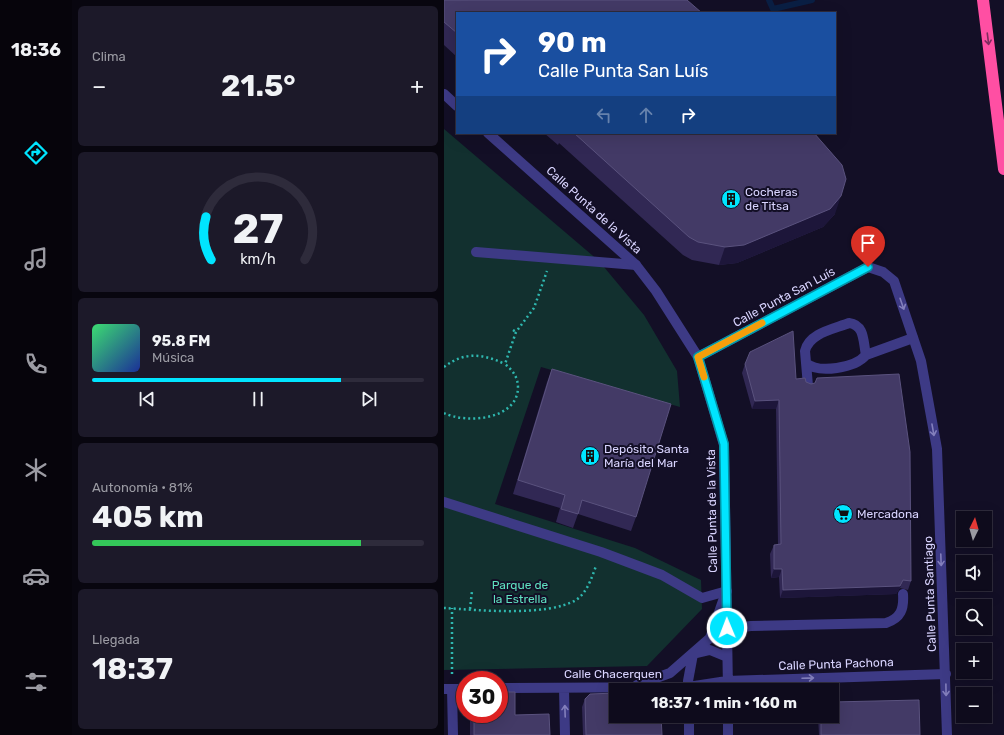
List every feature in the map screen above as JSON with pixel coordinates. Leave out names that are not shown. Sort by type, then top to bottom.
[{"type":"highway","points":[[983,0],[1004,169]]},
{"type":"street","points":[[444,94],[456,105]]},
{"type":"street","name":"Calle Punta de la Vista","points":[[489,134],[636,264],[656,291],[698,357],[724,444],[727,683]]},
{"type":"street","points":[[476,252],[636,264]]},
{"type":"street","name":"Calle Punta San Luís","points":[[698,357],[868,267],[883,272]]},
{"type":"street","name":"Calle Punta Santiago","points":[[883,272],[894,281],[921,361],[937,448],[947,735]]},
{"type":"street","points":[[808,386],[806,351],[810,341],[814,337],[849,323],[858,325],[861,329],[866,355]]},
{"type":"street","points":[[806,362],[820,369],[857,364],[866,355],[913,338]]},
{"type":"street","points":[[444,502],[601,552],[662,575],[702,598],[727,591]]},
{"type":"street","points":[[644,683],[670,673],[710,638],[727,591]]},
{"type":"street","points":[[727,628],[751,626],[886,623],[897,618],[902,612],[904,606],[902,594]]},
{"type":"street","points":[[693,654],[710,650],[727,656]]},
{"type":"street","points":[[689,683],[693,654]]},
{"type":"street","name":"Calle Punta Pachona","points":[[782,683],[946,674]]},
{"type":"street","name":"Calle Chacerquen","points":[[508,688],[609,688]]},
{"type":"street","points":[[564,688],[565,735]]},
{"type":"street","points":[[448,689],[453,735]]},
{"type":"street","points":[[689,723],[689,735]]},
{"type":"street","points":[[728,723],[728,735]]},
{"type":"path","points":[[505,364],[516,332],[534,308],[546,277],[549,257]]},
{"type":"path","points":[[444,367],[456,360],[481,355],[505,364],[514,371],[518,382],[518,394],[510,407],[497,414],[479,419],[460,418],[444,413]]},
{"type":"path","points":[[444,608],[525,610],[559,607],[576,599],[586,589],[601,552]]},
{"type":"path","points":[[470,609],[472,590]]},
{"type":"path","points":[[448,689],[452,608]]},
{"type":"green space","name":"Parque de la Estrella","points":[[444,129],[599,261],[644,315],[677,371],[680,407],[541,367],[495,504],[635,548],[701,580],[702,609],[647,666],[444,670]]},
{"type":"building","points":[[444,0],[687,0],[701,12],[456,12],[456,32],[444,22]]},
{"type":"building","name":"Cocheras de Titsa","points":[[575,134],[815,134],[842,165],[846,179],[841,196],[830,209],[744,245],[725,247],[698,242],[689,237]]},
{"type":"building","name":"Mercadona","points":[[793,331],[796,379],[805,378],[806,382],[811,384],[815,383],[817,378],[899,374],[910,452],[911,581],[903,580],[900,586],[783,590],[782,569],[774,569],[774,545],[781,544],[779,400],[755,401],[745,364],[750,352]]},
{"type":"building","name":"Depósito Santa María del Mar","points":[[552,369],[671,404],[636,517],[582,500],[578,514],[561,509],[565,495],[518,480]]},
{"type":"building","points":[[508,692],[515,692],[515,715],[549,714],[550,735],[474,735],[474,723],[508,723]]},
{"type":"building","points":[[609,693],[609,723],[661,723],[662,735],[586,735],[585,699],[590,694]]},
{"type":"building","points":[[919,700],[920,735],[821,735],[821,723],[839,723],[839,702]]},
{"type":"waterway","points":[[769,0],[773,9],[812,0]]},
{"type":"slow traffic","points":[[704,377],[698,357],[762,323]]},
{"type":"place","name":"Cocheras de Titsa","points":[[731,199]]},
{"type":"place","name":"Depósito Santa María del Mar","points":[[590,456]]},
{"type":"place","name":"Mercadona","points":[[843,514]]},
{"type":"route","points":[[727,628],[724,444],[698,357],[868,267]]}]
